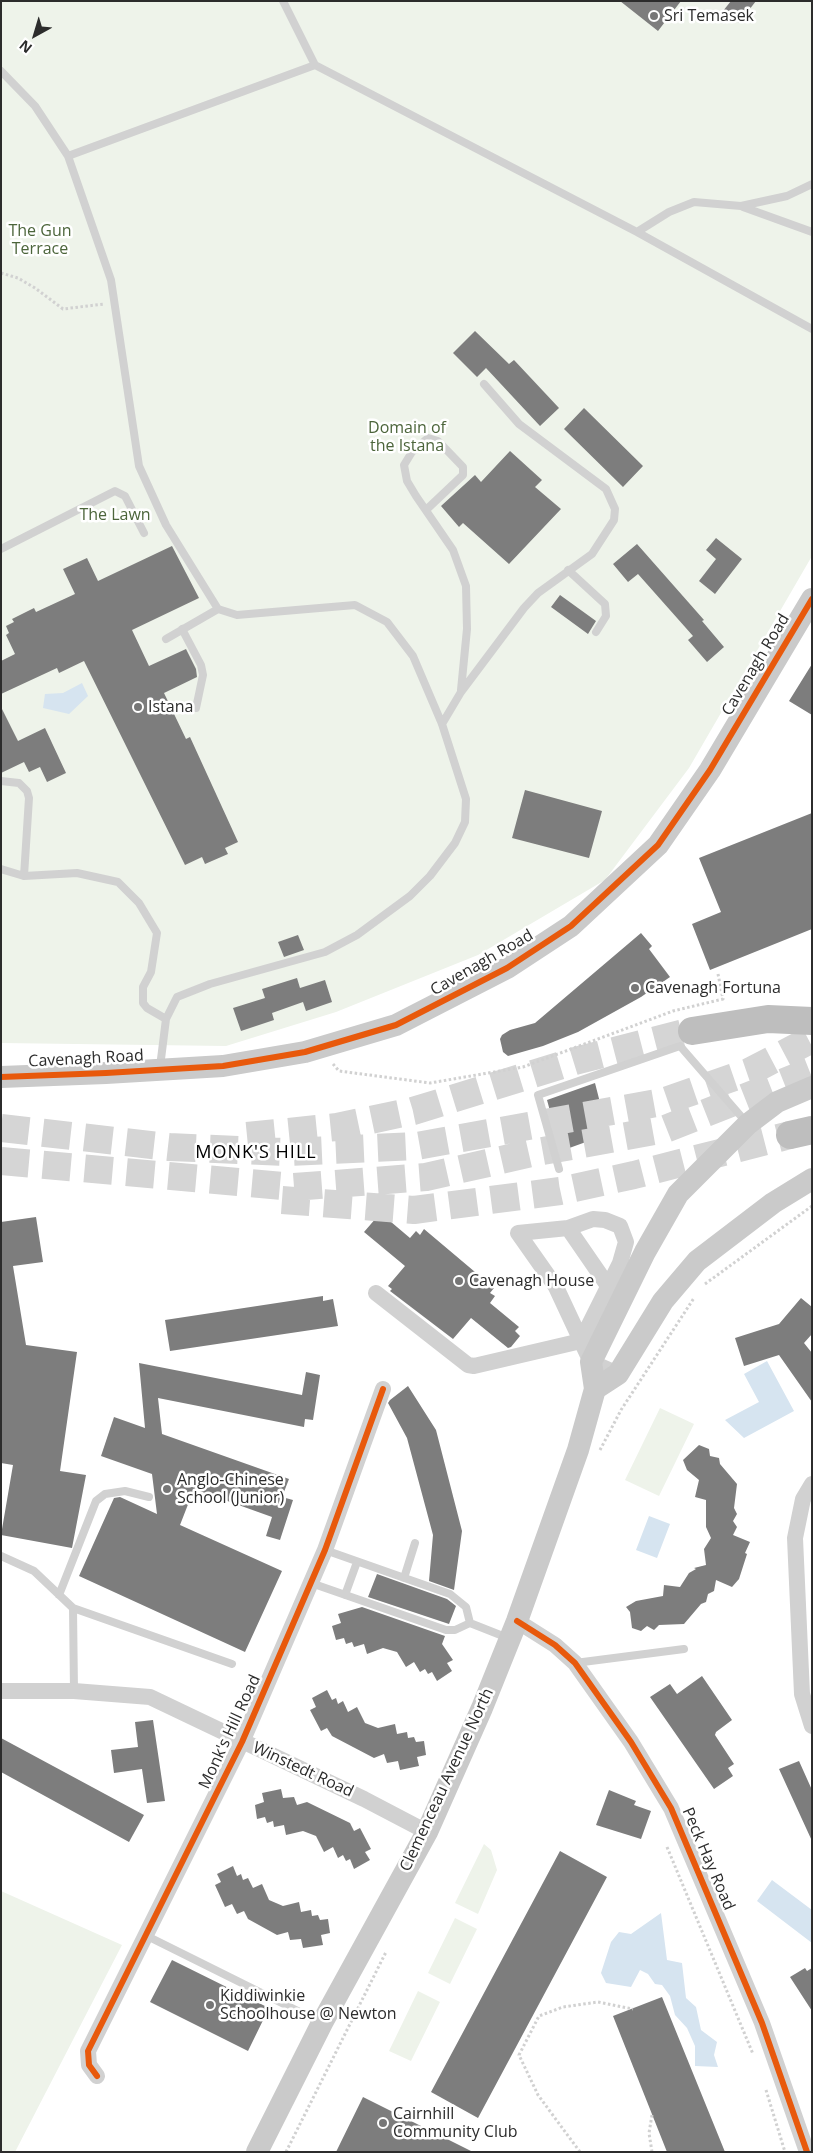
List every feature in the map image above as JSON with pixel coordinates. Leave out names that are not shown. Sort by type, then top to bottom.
[{"type":"highway","points":[[692,1031],[768,1019],[812,1021]]},
{"type":"main road","name":"Cavenagh Road","points":[[1,1076],[106,1074],[223,1066],[305,1052],[396,1024],[507,968],[571,926],[658,845],[710,770],[812,599]]},
{"type":"main road","points":[[591,1362],[645,1252],[678,1194],[748,1124],[778,1102],[812,1087]]},
{"type":"main road","points":[[595,1389],[618,1374],[664,1301],[697,1261],[765,1209],[812,1179]]},
{"type":"main road","name":"Clemenceau Avenue North","points":[[256,2152],[322,2023],[427,1832],[482,1708],[513,1630],[578,1450],[595,1389],[591,1362]]},
{"type":"street","points":[[581,1341],[620,1263],[626,1242],[620,1226],[605,1220],[593,1219],[568,1228],[518,1234],[556,1287],[581,1341],[591,1362],[618,1374]]},
{"type":"street","points":[[568,1228],[608,1286]]},
{"type":"street","points":[[376,1294],[468,1365],[474,1366],[581,1341]]},
{"type":"street","name":"Monk's Hill Road","points":[[97,2076],[89,2065],[88,2051],[144,1935],[242,1742],[325,1550],[383,1389]]},
{"type":"street","points":[[812,1484],[803,1499],[794,1538],[802,1694],[812,1726]]},
{"type":"street","name":"Peck Hay Road","points":[[513,1630],[555,1645],[575,1663],[631,1742],[672,1808],[762,2023],[807,2152]]},
{"type":"street","name":"Winstedt Road","points":[[1,1691],[74,1691],[150,1697],[364,1799],[427,1832]]},
{"type":"lane","points":[[283,1],[315,65],[637,232],[812,329]]},
{"type":"lane","points":[[68,156],[315,65]]},
{"type":"lane","points":[[1,71],[35,106],[68,156],[111,280],[139,466],[166,525],[218,609],[237,616],[355,605],[387,622],[413,656],[442,724],[466,799],[465,822],[455,843],[430,876],[410,896],[357,935],[325,952],[210,984],[177,998],[166,1019],[160,1069]]},
{"type":"lane","points":[[742,206],[787,196],[812,184]]},
{"type":"lane","points":[[637,232],[669,212],[694,202],[742,206],[812,232]]},
{"type":"lane","points":[[442,724],[461,692],[524,608],[538,593],[592,554],[614,520],[615,509],[612,498],[606,489],[519,424],[484,384]]},
{"type":"lane","points":[[426,510],[463,474],[463,468],[438,441],[428,438],[412,452],[404,465],[407,481],[452,550],[466,586],[468,628],[461,692]]},
{"type":"lane","points":[[1,550],[116,491],[125,496],[144,533]]},
{"type":"lane","points":[[568,570],[605,604],[606,616],[596,632]]},
{"type":"lane","points":[[166,639],[218,609]]},
{"type":"lane","points":[[182,629],[201,665],[203,675],[196,708]]},
{"type":"lane","points":[[1,781],[19,783],[27,791],[29,798],[24,876]]},
{"type":"lane","points":[[1,869],[24,876],[77,873],[118,882],[139,903],[157,933],[151,972],[143,987],[143,1003],[147,1008],[166,1019]]},
{"type":"lane","points":[[559,1168],[538,1094],[680,1046],[748,1124]]},
{"type":"lane","points":[[59,1595],[96,1500],[105,1494],[125,1491],[149,1497]]},
{"type":"lane","points":[[404,1578],[415,1543]]},
{"type":"lane","points":[[325,1550],[456,1598],[466,1607],[470,1623]]},
{"type":"lane","points":[[1,1556],[34,1571],[73,1608],[232,1664]]},
{"type":"lane","points":[[345,1595],[357,1562]]},
{"type":"lane","points":[[311,1583],[446,1630],[455,1630],[470,1623],[513,1630]]},
{"type":"lane","points":[[73,1608],[74,1691]]},
{"type":"lane","points":[[575,1663],[684,1648]]},
{"type":"lane","points":[[144,1935],[322,2023]]},
{"type":"path","points":[[1,273],[26,283],[63,309],[114,302]]},
{"type":"path","points":[[333,1064],[339,1070],[430,1082],[523,1067],[673,1011],[723,999],[718,974]]},
{"type":"path","points":[[700,1288],[812,1206]]},
{"type":"path","points":[[598,1454],[621,1410],[695,1296]]},
{"type":"path","points":[[666,1845],[757,2063]]},
{"type":"path","points":[[580,2152],[538,2095],[519,2055],[539,2016],[563,2006],[598,2002],[632,2009]]},
{"type":"path","points":[[763,2081],[785,2152]]},
{"type":"path","points":[[652,2115],[650,2133],[652,2152]]},
{"type":"green space","name":"Domain of the Istana","points":[[1,1],[812,1],[812,556],[689,768],[605,880],[478,955],[336,1012],[226,1046],[1,1043]]},
{"type":"green space","points":[[660,1408],[694,1424],[659,1496],[625,1480]]},
{"type":"green space","points":[[484,1844],[491,1850],[497,1870],[478,1914],[455,1903]]},
{"type":"green space","points":[[1,1891],[122,1945],[15,2152],[1,2152]]},
{"type":"green space","points":[[455,1918],[477,1929],[450,1984],[428,1973]]},
{"type":"green space","points":[[418,1991],[440,2002],[411,2061],[389,2051]]},
{"type":"shaded area","points":[[82,683],[88,696],[69,714],[43,708],[45,694],[63,693]]},
{"type":"shaded area","points":[[767,1361],[794,1411],[744,1438],[725,1420],[759,1402],[744,1374]]},
{"type":"shaded area","points":[[649,1516],[670,1524],[657,1558],[636,1550]]},
{"type":"shaded area","points":[[772,1880],[812,1910],[812,1943],[757,1901]]},
{"type":"shaded area","points":[[661,1913],[667,1960],[682,1963],[686,1998],[696,2007],[701,2030],[717,2042],[714,2055],[718,2067],[695,2066],[695,2046],[687,2028],[675,2015],[670,1996],[662,1985],[655,1984],[648,1974],[640,1970],[631,1987],[606,1983],[601,1973],[611,1942],[619,1932],[631,1934]]},
{"type":"building","name":"Sri Temasek","points":[[620,1],[681,1],[658,31]]},
{"type":"building","name":"Sri Temasek","points":[[731,1],[756,1],[739,23],[723,11]]},
{"type":"building","points":[[475,331],[509,364],[514,360],[559,408],[540,426],[486,368],[477,377],[453,353]]},
{"type":"building","points":[[584,408],[643,466],[623,487],[564,429]]},
{"type":"building","points":[[510,451],[542,480],[535,487],[561,509],[509,564],[463,523],[459,527],[441,506],[475,475],[481,482]]},
{"type":"building","points":[[716,538],[742,559],[715,594],[699,581],[716,559],[706,550]]},
{"type":"building","points":[[637,544],[704,620],[702,621],[724,647],[707,662],[688,640],[693,636],[638,574],[628,582],[613,564]]},
{"type":"building","name":"Istana","points":[[172,546],[199,598],[132,630],[149,666],[186,649],[196,669],[197,677],[164,693],[186,739],[190,737],[238,842],[225,848],[228,854],[205,864],[202,857],[185,865],[84,661],[59,673],[57,668],[1,694],[1,661],[15,654],[6,635],[9,633],[6,626],[14,622],[12,619],[34,608],[36,612],[75,594],[63,569],[87,558],[98,581]]},
{"type":"building","points":[[560,595],[596,621],[588,634],[551,607]]},
{"type":"building","points":[[812,664],[812,715],[789,701]]},
{"type":"building","points":[[1,707],[18,741],[45,728],[66,773],[47,782],[40,767],[29,772],[24,762],[1,773]]},
{"type":"building","points":[[525,790],[602,811],[589,858],[512,838]]},
{"type":"building","points":[[812,813],[812,929],[710,970],[692,924],[721,912],[699,858]]},
{"type":"building","name":"Cavenagh Fortuna","points":[[641,933],[652,946],[649,949],[670,977],[641,997],[578,1032],[543,1046],[508,1056],[503,1052],[500,1039],[502,1035],[510,1030],[535,1023]]},
{"type":"building","points":[[298,935],[304,950],[284,957],[278,942]]},
{"type":"building","points":[[297,978],[300,988],[325,980],[332,1002],[306,1011],[303,1002],[272,1013],[274,1020],[241,1031],[233,1008],[265,998],[262,989]]},
{"type":"building","points":[[595,1083],[608,1134],[561,1151],[547,1100]]},
{"type":"building","name":"Cavenagh House","points":[[384,1216],[410,1238],[416,1231],[420,1235],[424,1229],[494,1288],[490,1293],[495,1296],[490,1303],[519,1327],[515,1331],[520,1336],[511,1347],[508,1348],[471,1318],[453,1339],[390,1291],[392,1289],[388,1286],[405,1266],[364,1232],[377,1217],[380,1220]]},
{"type":"building","points":[[36,1217],[43,1262],[13,1266],[26,1345],[77,1352],[60,1471],[86,1475],[72,1548],[1,1535],[13,1465],[1,1463],[1,1222]]},
{"type":"building","points":[[323,1296],[323,1301],[333,1299],[338,1326],[170,1351],[165,1320]]},
{"type":"building","points":[[801,1298],[812,1307],[812,1334],[804,1343],[812,1353],[812,1402],[779,1355],[744,1366],[735,1338],[779,1324]]},
{"type":"building","points":[[139,1363],[302,1395],[306,1372],[320,1375],[313,1420],[305,1419],[304,1427],[158,1398],[162,1434],[289,1479],[282,1497],[293,1500],[280,1540],[266,1536],[272,1517],[194,1489],[180,1525],[282,1571],[245,1652],[79,1576],[114,1498],[120,1497],[157,1514],[152,1474],[101,1456],[114,1417],[145,1428]]},
{"type":"building","points":[[408,1386],[436,1430],[462,1531],[454,1590],[429,1581],[433,1535],[407,1438],[388,1403]]},
{"type":"building","points":[[699,1445],[709,1449],[710,1456],[719,1458],[720,1464],[737,1484],[734,1508],[737,1514],[733,1521],[737,1527],[733,1535],[750,1542],[745,1553],[747,1554],[739,1579],[732,1587],[716,1580],[714,1591],[708,1594],[706,1602],[701,1604],[684,1624],[659,1625],[654,1630],[647,1626],[641,1631],[632,1628],[630,1612],[626,1607],[636,1601],[663,1596],[664,1585],[680,1587],[689,1573],[696,1569],[694,1568],[706,1565],[704,1549],[711,1538],[706,1527],[706,1500],[695,1497],[699,1480],[687,1470],[683,1460]]},
{"type":"building","points":[[377,1574],[447,1599],[456,1606],[449,1624],[368,1597]]},
{"type":"building","points":[[362,1607],[445,1636],[442,1644],[453,1660],[447,1663],[452,1671],[437,1681],[432,1672],[428,1674],[425,1669],[420,1672],[414,1662],[406,1667],[397,1652],[383,1648],[367,1654],[364,1644],[354,1647],[352,1642],[346,1644],[344,1638],[336,1640],[332,1626],[341,1623],[338,1614]]},
{"type":"building","points":[[702,1676],[732,1720],[716,1732],[715,1735],[734,1764],[728,1768],[733,1776],[714,1789],[650,1697],[670,1684],[677,1694]]},
{"type":"building","points":[[327,1690],[332,1700],[336,1698],[338,1704],[343,1701],[348,1712],[357,1707],[365,1723],[378,1728],[395,1724],[397,1734],[407,1732],[408,1738],[414,1737],[416,1742],[424,1741],[426,1755],[417,1757],[419,1766],[400,1770],[398,1761],[387,1763],[384,1754],[374,1758],[332,1736],[327,1728],[321,1731],[310,1710],[316,1707],[312,1698]]},
{"type":"building","points":[[153,1720],[165,1801],[147,1803],[142,1769],[114,1773],[111,1750],[138,1747],[135,1722]]},
{"type":"building","points":[[1,1738],[144,1815],[129,1842],[1,1772]]},
{"type":"building","points":[[799,1761],[812,1790],[812,1841],[779,1769]]},
{"type":"building","points":[[281,1789],[283,1798],[294,1797],[297,1805],[307,1802],[350,1823],[354,1831],[360,1828],[371,1849],[365,1852],[370,1860],[354,1869],[350,1859],[346,1861],[343,1855],[338,1858],[333,1847],[324,1852],[316,1836],[303,1831],[286,1835],[284,1825],[274,1827],[273,1821],[267,1823],[265,1817],[257,1819],[255,1805],[264,1802],[262,1793]]},
{"type":"building","points":[[609,1790],[636,1801],[634,1805],[651,1811],[641,1839],[596,1825]]},
{"type":"building","points":[[560,1851],[607,1877],[478,2118],[431,2092]]},
{"type":"building","points":[[233,1866],[237,1876],[241,1874],[243,1880],[248,1878],[253,1888],[262,1884],[269,1900],[283,1906],[299,1902],[301,1912],[311,1910],[312,1916],[318,1915],[320,1920],[328,1919],[330,1933],[321,1935],[323,1945],[303,1948],[301,1939],[290,1940],[288,1932],[277,1935],[248,1919],[244,1911],[237,1914],[232,1904],[225,1907],[215,1885],[221,1882],[217,1874]]},
{"type":"building","name":"Kiddiwinkie Schoolhouse @ Newton","points":[[172,1960],[269,2008],[248,2051],[150,2002]]},
{"type":"building","points":[[805,1968],[807,1971],[812,1968],[812,2011],[790,1977]]},
{"type":"building","points":[[662,1997],[725,2152],[667,2152],[613,2016]]},
{"type":"building","name":"Cairnhill Community Club","points":[[363,2097],[473,2152],[336,2152]]},
{"type":"tunnel","points":[[247,1136],[337,1127],[413,1111],[575,1061],[692,1031]]},
{"type":"tunnel","points":[[1,1128],[169,1147],[288,1152],[417,1146],[662,1102],[749,1072],[812,1039]]},
{"type":"tunnel","points":[[1,1161],[294,1187],[426,1177],[532,1153],[665,1129],[812,1071]]},
{"type":"tunnel","points":[[282,1200],[414,1210],[560,1191],[634,1175],[790,1135]]},
{"type":"cycle path","points":[[1,1077],[223,1066],[305,1052],[396,1025],[507,968],[571,926],[658,845],[710,770],[812,599]]},
{"type":"cycle path","points":[[97,2076],[89,2065],[88,2051],[242,1742],[325,1550],[383,1389]]},
{"type":"cycle path","points":[[517,1621],[555,1645],[575,1663],[631,1742],[671,1808],[762,2023],[807,2152]]},
{"type":"place","name":"Sri Temasek","points":[[654,16]]},
{"type":"place","name":"Istana","points":[[138,707]]},
{"type":"place","name":"Cavenagh Fortuna","points":[[635,988]]},
{"type":"place","name":"Cavenagh House","points":[[459,1281]]},
{"type":"place","name":"Anglo-Chinese School (Junior)","points":[[167,1489]]},
{"type":"place","name":"Kiddiwinkie Schoolhouse @ Newton","points":[[210,2005]]},
{"type":"place","name":"Cairnhill Community Club","points":[[383,2123]]},
{"type":"district","name":"MONK'S HILL","points":[[256,1153]]},
{"type":"park label","name":"The Gun Terrace","points":[[40,240]]},
{"type":"park label","name":"The Lawn","points":[[115,515]]}]
